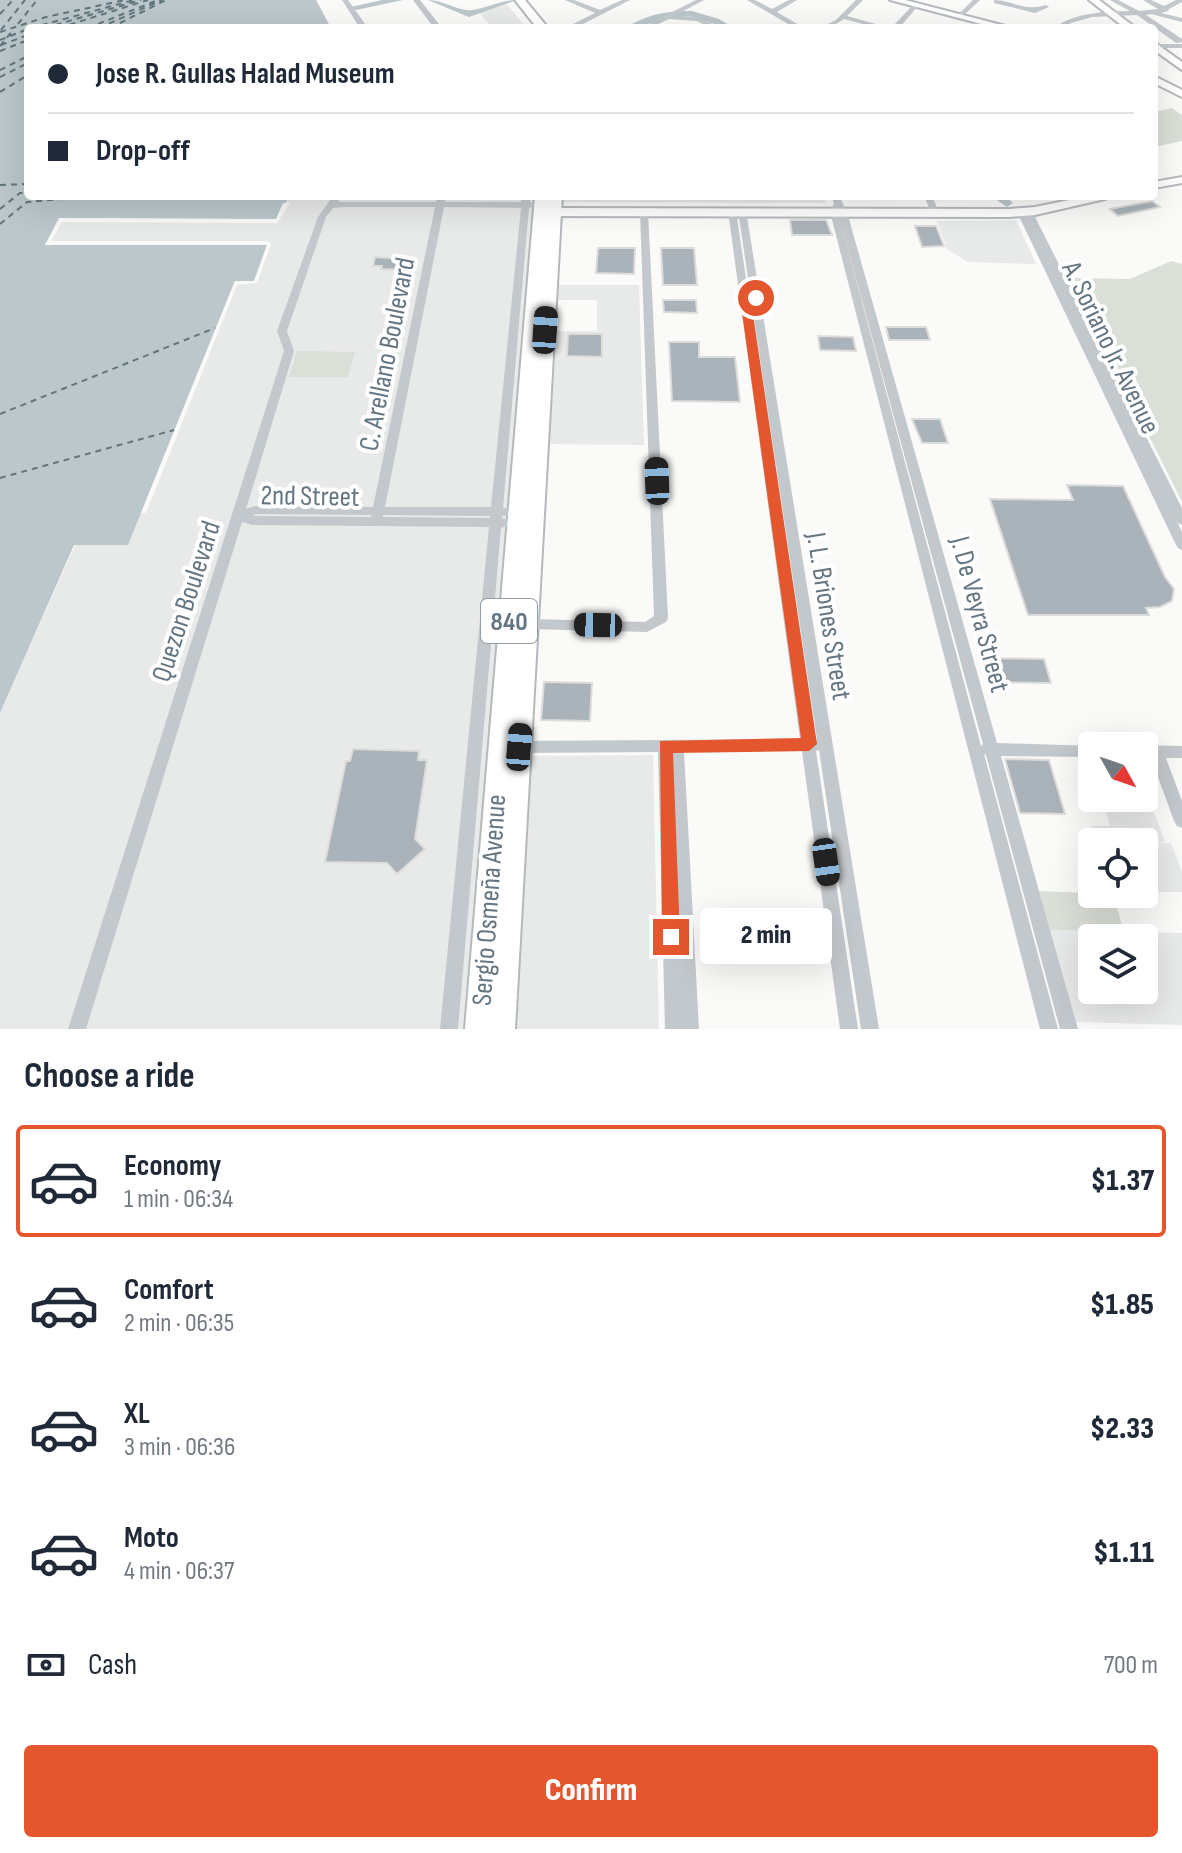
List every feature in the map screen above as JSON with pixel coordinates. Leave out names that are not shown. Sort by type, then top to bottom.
[{"type":"highway","points":[[518,1],[533,24]]},
{"type":"highway","points":[[518,1],[539,24]]},
{"type":"highway","name":"Sergio Osmeña Avenue","points":[[502,1029],[509,747],[507,518],[540,205]]},
{"type":"highway","name":"Sergio Osmeña Avenue","points":[[478,1029],[509,747],[529,624],[537,446],[540,205]]},
{"type":"main road","points":[[894,0],[961,15],[977,24]]},
{"type":"main road","points":[[1093,0],[1126,24]]},
{"type":"main road","points":[[1082,1],[1113,24]]},
{"type":"main road","points":[[1167,46],[1182,67]]},
{"type":"main road","points":[[1167,46],[1182,76]]},
{"type":"main road","points":[[1158,81],[1182,94]]},
{"type":"main road","points":[[1158,184],[1182,180]]},
{"type":"main road","points":[[540,205],[577,210],[644,211],[737,211],[837,206],[935,212],[1025,212],[1073,200]]},
{"type":"street","points":[[345,0],[361,24]]},
{"type":"street","points":[[568,0],[601,13]]},
{"type":"street","points":[[578,24],[627,0]]},
{"type":"street","points":[[653,24],[701,0]]},
{"type":"street","points":[[750,0],[793,24]]},
{"type":"street","points":[[772,12],[794,0]]},
{"type":"street","points":[[831,24],[860,0]]},
{"type":"street","points":[[961,15],[977,0]]},
{"type":"street","points":[[998,0],[997,3],[1044,10]]},
{"type":"street","points":[[1005,0],[1044,10]]},
{"type":"street","points":[[1035,0],[1046,7],[1044,10]]},
{"type":"street","points":[[1113,0],[1140,14],[1148,24]]},
{"type":"street","points":[[1128,0],[1154,15],[1182,24],[1167,46]]},
{"type":"street","points":[[1148,0],[1172,5],[1182,13]]},
{"type":"street","points":[[417,1],[435,24]]},
{"type":"street","points":[[899,24],[916,5]]},
{"type":"street","points":[[1064,24],[1075,17],[1100,14],[1154,15],[1172,5]]},
{"type":"street","points":[[1128,13],[1143,24]]},
{"type":"street","points":[[672,14],[709,24]]},
{"type":"street","points":[[1154,15],[1158,24]]},
{"type":"street","points":[[842,17],[870,24]]},
{"type":"street","points":[[1158,25],[1167,46]]},
{"type":"street","points":[[930,200],[935,212]]},
{"type":"street","points":[[335,201],[343,210],[440,204],[540,205]]},
{"type":"street","name":"Quezon Boulevard","points":[[77,1029],[289,351],[282,331],[322,217],[335,201]]},
{"type":"street","name":"C. Arellano Boulevard","points":[[377,515],[440,204]]},
{"type":"street","name":"J. De Veyra Street","points":[[837,206],[1049,1029]]},
{"type":"street","points":[[529,624],[647,627],[661,618],[644,211]]},
{"type":"street","name":"J. L. Briones Street","points":[[737,211],[792,577],[825,745],[870,1029]]},
{"type":"street","name":"A. Soriano Jr. Avenue","points":[[1025,212],[1182,520]]},
{"type":"street","name":"A. Soriano Jr. Avenue","points":[[1025,212],[1182,545]]},
{"type":"street","name":"J. De Veyra Street","points":[[866,317],[992,749],[1069,1029]]},
{"type":"street","name":"2nd Street","points":[[238,516],[252,520],[377,515],[507,518]]},
{"type":"street","points":[[449,1029],[476,747],[507,518]]},
{"type":"street","name":"J. L. Briones Street","points":[[792,577],[809,744],[849,1029]]},
{"type":"street","points":[[476,747],[825,745]]},
{"type":"street","points":[[671,746],[678,937],[674,1029]]},
{"type":"street","points":[[975,749],[1078,751]]},
{"type":"street","points":[[1158,751],[1182,752]]},
{"type":"street","points":[[1158,768],[1182,821]]},
{"type":"street","points":[[678,937],[690,1029]]},
{"type":"street","points":[[1039,991],[1058,989]]},
{"type":"shaded area","points":[[0,0],[316,0],[329,24],[24,24],[24,200],[287,200],[277,219],[59,218],[45,245],[267,245],[254,281],[235,281],[128,545],[74,545],[0,713]]},
{"type":"shaded area","points":[[507,4],[522,24],[489,24],[479,13]]},
{"type":"shaded area","points":[[1172,108],[1182,115],[1182,141],[1158,146],[1158,111]]},
{"type":"shaded area","points":[[287,200],[535,200],[466,1029],[0,1029],[0,713],[75,545],[128,545],[235,281],[45,245],[60,218],[286,203]]},
{"type":"shaded area","points":[[825,200],[826,203],[562,202]]},
{"type":"shaded area","points":[[1016,220],[1036,264],[968,262],[947,249],[937,221]]},
{"type":"shaded area","points":[[1171,261],[1182,264],[1182,502],[1070,278],[1130,279]]},
{"type":"shaded area","points":[[558,285],[639,285],[644,445],[549,444],[557,331],[597,331],[597,300],[557,300]]},
{"type":"shaded area","points":[[297,351],[355,352],[348,377],[289,377]]},
{"type":"shaded area","points":[[653,755],[659,1029],[514,1029],[528,756]]},
{"type":"shaded area","points":[[1106,812],[1154,812],[1165,842],[1158,842],[1158,828],[1091,826],[1110,826]]},
{"type":"shaded area","points":[[1158,843],[1171,843],[1182,872],[1182,892],[1158,892]]},
{"type":"shaded area","points":[[1039,891],[1078,893],[1078,908],[1117,908],[1122,924],[1078,924],[1078,931],[1050,930]]},
{"type":"shaded area","points":[[1050,930],[1078,931],[1078,1004],[1158,1004],[1158,932],[1182,933],[1182,1025],[1076,1022]]},
{"type":"pier","points":[[283,203],[290,203],[277,223],[62,222],[51,241],[267,241],[271,244],[257,283],[237,285],[146,513],[141,513],[235,281],[254,281],[267,245],[45,245],[60,218],[276,219]]},
{"type":"building","points":[[1152,201],[1160,207],[1118,216],[1110,209]]},
{"type":"building","points":[[790,220],[826,220],[832,235],[792,235]]},
{"type":"building","points":[[915,226],[936,226],[944,246],[922,247]]},
{"type":"building","points":[[598,248],[635,248],[634,274],[596,273]]},
{"type":"building","points":[[661,248],[694,248],[697,285],[663,285]]},
{"type":"building","points":[[375,257],[406,258],[403,270],[373,266]]},
{"type":"building","points":[[663,300],[696,300],[697,313],[664,312]]},
{"type":"building","points":[[886,327],[926,327],[930,340],[889,340]]},
{"type":"building","points":[[568,334],[602,334],[602,357],[567,356]]},
{"type":"building","points":[[818,336],[853,337],[856,351],[820,350]]},
{"type":"building","points":[[669,342],[699,342],[699,357],[735,357],[740,402],[672,401]]},
{"type":"building","points":[[912,419],[940,419],[948,443],[922,443]]},
{"type":"building","points":[[1067,485],[1123,486],[1165,577],[1174,589],[1172,601],[1160,607],[1146,608],[1149,615],[1028,615],[990,499],[1073,500]]},
{"type":"building","points":[[985,658],[1044,659],[1051,683],[991,682]]},
{"type":"building","points":[[544,682],[592,683],[590,721],[541,720]]},
{"type":"building","points":[[353,749],[419,751],[418,760],[427,760],[415,839],[425,849],[397,874],[387,863],[325,862],[346,761],[350,761]]},
{"type":"building","points":[[1005,759],[1049,760],[1065,814],[1020,813]]},
{"type":"waterway","points":[[356,7],[399,0]]},
{"type":"waterway","points":[[432,0],[469,14],[513,0]]},
{"type":"waterway","points":[[639,24],[655,17],[680,13],[704,16],[722,24]]},
{"type":"waterway","points":[[1003,200],[1007,203]]},
{"type":"ferry route","points":[[0,14],[13,0]]},
{"type":"ferry route","points":[[1,30],[25,0]]},
{"type":"ferry route","points":[[18,24],[37,0]]},
{"type":"ferry route","points":[[25,24],[125,0]]},
{"type":"ferry route","points":[[46,24],[134,0]]},
{"type":"ferry route","points":[[59,24],[141,0]]},
{"type":"ferry route","points":[[72,24],[148,0]]},
{"type":"ferry route","points":[[98,24],[158,0]]},
{"type":"ferry route","points":[[108,24],[162,0]]},
{"type":"ferry route","points":[[118,24],[166,0]]},
{"type":"ferry route","points":[[0,32],[24,24]]},
{"type":"ferry route","points":[[7,37],[14,29]]},
{"type":"ferry route","points":[[7,37],[24,31]]},
{"type":"ferry route","points":[[1,45],[24,36]]},
{"type":"ferry route","points":[[0,40],[7,37]]},
{"type":"ferry route","points":[[0,46],[7,37]]},
{"type":"ferry route","points":[[0,51],[24,42]]},
{"type":"ferry route","points":[[0,70],[24,58]]},
{"type":"ferry route","points":[[0,77],[24,65]]},
{"type":"ferry route","points":[[0,92],[24,77]]},
{"type":"ferry route","points":[[0,185],[24,184]]},
{"type":"ferry route","points":[[0,209],[24,193]]},
{"type":"ferry route","points":[[0,224],[27,202],[50,200]]},
{"type":"ferry route","points":[[0,414],[215,328]]},
{"type":"ferry route","points":[[0,478],[174,430]]},
{"type":"route","points":[[671,937],[665,746],[809,744],[745,298],[756,298]]}]
